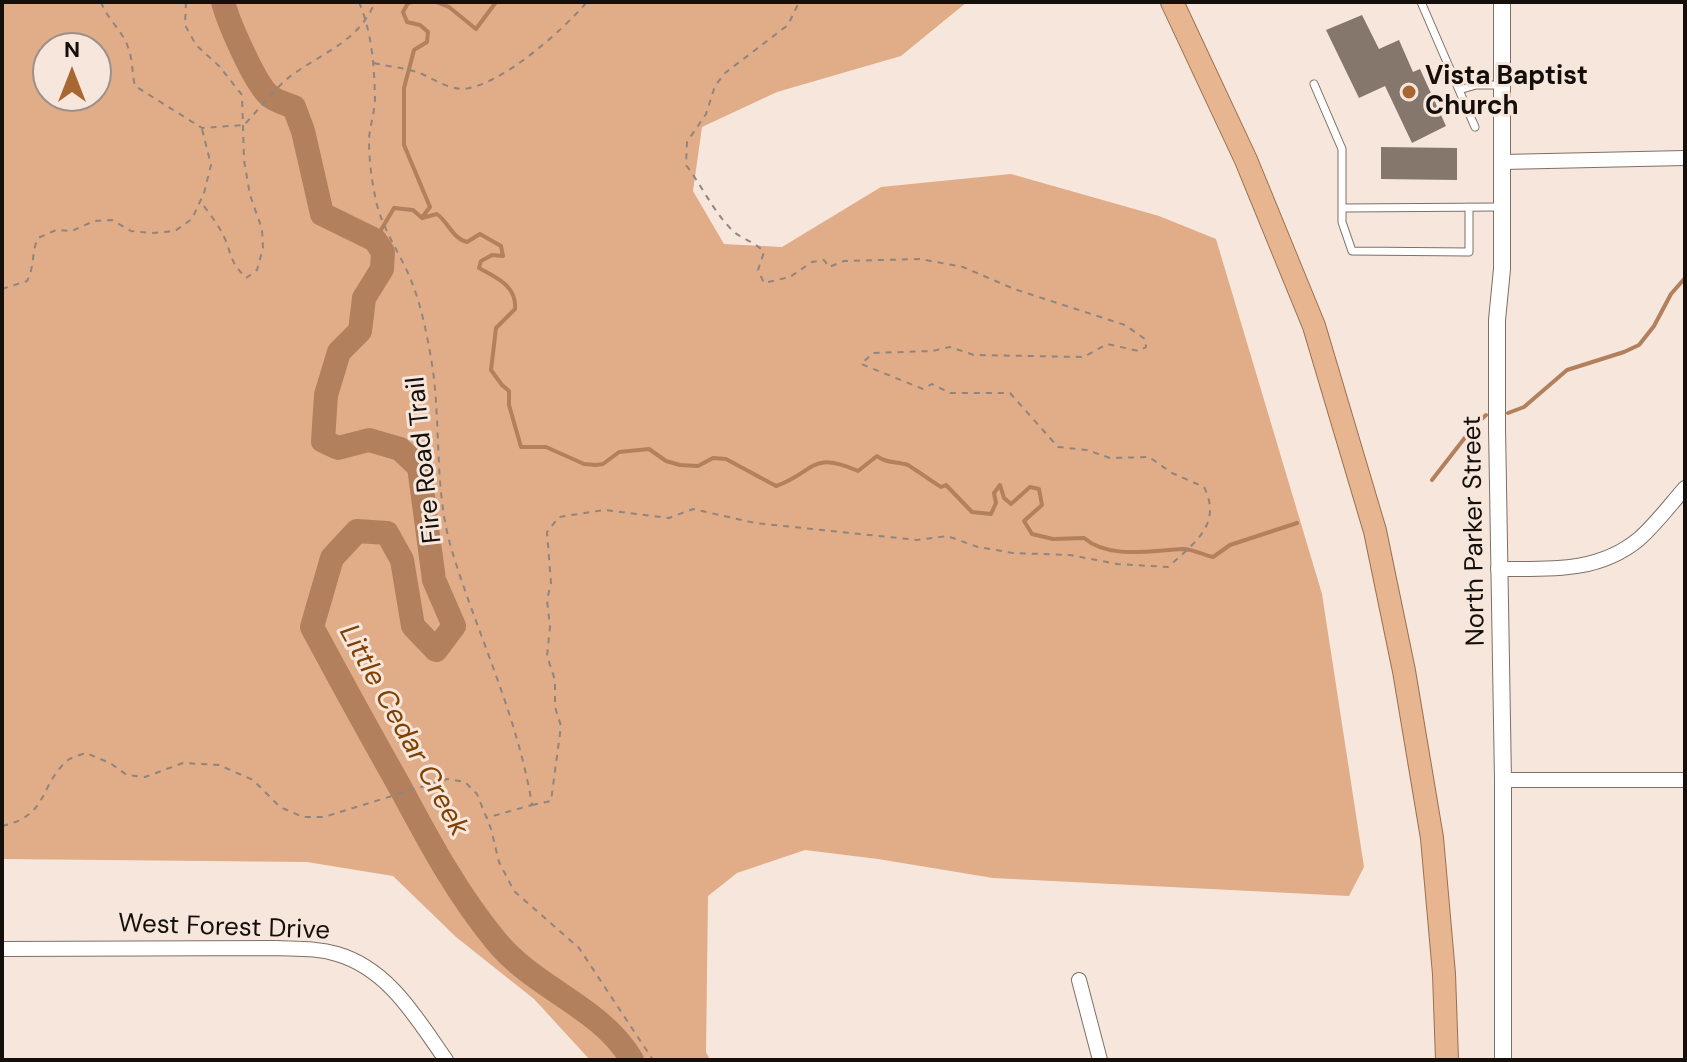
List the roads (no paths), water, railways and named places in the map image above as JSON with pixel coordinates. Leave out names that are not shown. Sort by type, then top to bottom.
[{"type":"highway","points":[[1172,2],[1246,160],[1314,326],[1375,531],[1413,717],[1432,838],[1444,974],[1447,1060]]},
{"type":"street","name":"North Parker Street","points":[[1502,2],[1502,269],[1497,320],[1503,1060]]},
{"type":"street","points":[[1502,162],[1685,158]]},
{"type":"street","points":[[1498,569],[1569,569],[1617,554],[1639,539],[1685,488]]},
{"type":"street","points":[[1503,780],[1685,780]]},
{"type":"street","name":"West Forest Drive","points":[[2,949],[276,948],[339,954],[378,975],[399,995],[446,1060]]},
{"type":"street","points":[[1079,980],[1100,1060]]},
{"type":"lane","points":[[1421,2],[1475,127]]},
{"type":"lane","points":[[1314,84],[1342,149],[1342,222],[1352,251],[1469,252],[1469,207]]},
{"type":"lane","points":[[1459,90],[1476,85],[1502,85]]},
{"type":"lane","points":[[1343,208],[1502,207]]},
{"type":"waterway","name":"Little Cedar Creek","points":[[223,2],[236,38],[258,81],[271,97],[294,107],[303,131],[322,214],[375,240],[383,252],[382,269],[364,298],[360,331],[339,352],[326,395],[323,441],[338,448],[369,440],[400,449],[419,467],[434,580],[454,626],[436,650],[413,626],[402,560],[387,533],[357,531],[332,558],[312,627],[433,847],[482,923],[512,958],[603,1025],[632,1060]]},
{"type":"waterway","points":[[412,2],[403,12],[407,22],[420,25],[428,32],[427,42],[414,50],[404,88],[404,145],[430,207],[423,216]]},
{"type":"waterway","points":[[436,2],[449,7],[476,29],[496,2]]},
{"type":"waterway","points":[[375,240],[394,208],[413,210],[422,218],[437,214],[462,240],[467,242],[480,234],[501,246],[503,256],[492,255],[481,261],[479,268],[504,284],[515,301],[515,309],[496,328],[491,370],[509,391],[509,405],[521,447],[546,447],[584,464],[596,465],[603,464],[619,452],[649,449],[666,461],[680,465],[698,466],[713,458],[726,459],[776,486],[814,465],[830,463],[858,471],[877,456],[908,465],[941,487],[946,485],[972,512],[991,514],[996,503],[994,493],[1000,485],[1004,498],[1011,504],[1030,487],[1039,489],[1042,505],[1024,521],[1032,534],[1053,539],[1084,538],[1094,545],[1119,551],[1183,549],[1213,557],[1230,545],[1297,523]]},
{"type":"waterway","points":[[1508,413],[1524,407],[1567,370],[1639,345],[1654,326],[1671,294],[1685,278]]},
{"type":"waterway","points":[[1432,480],[1486,415]]},
{"type":"place","name":"Vista Baptist Church","points":[[1409,92]]}]
